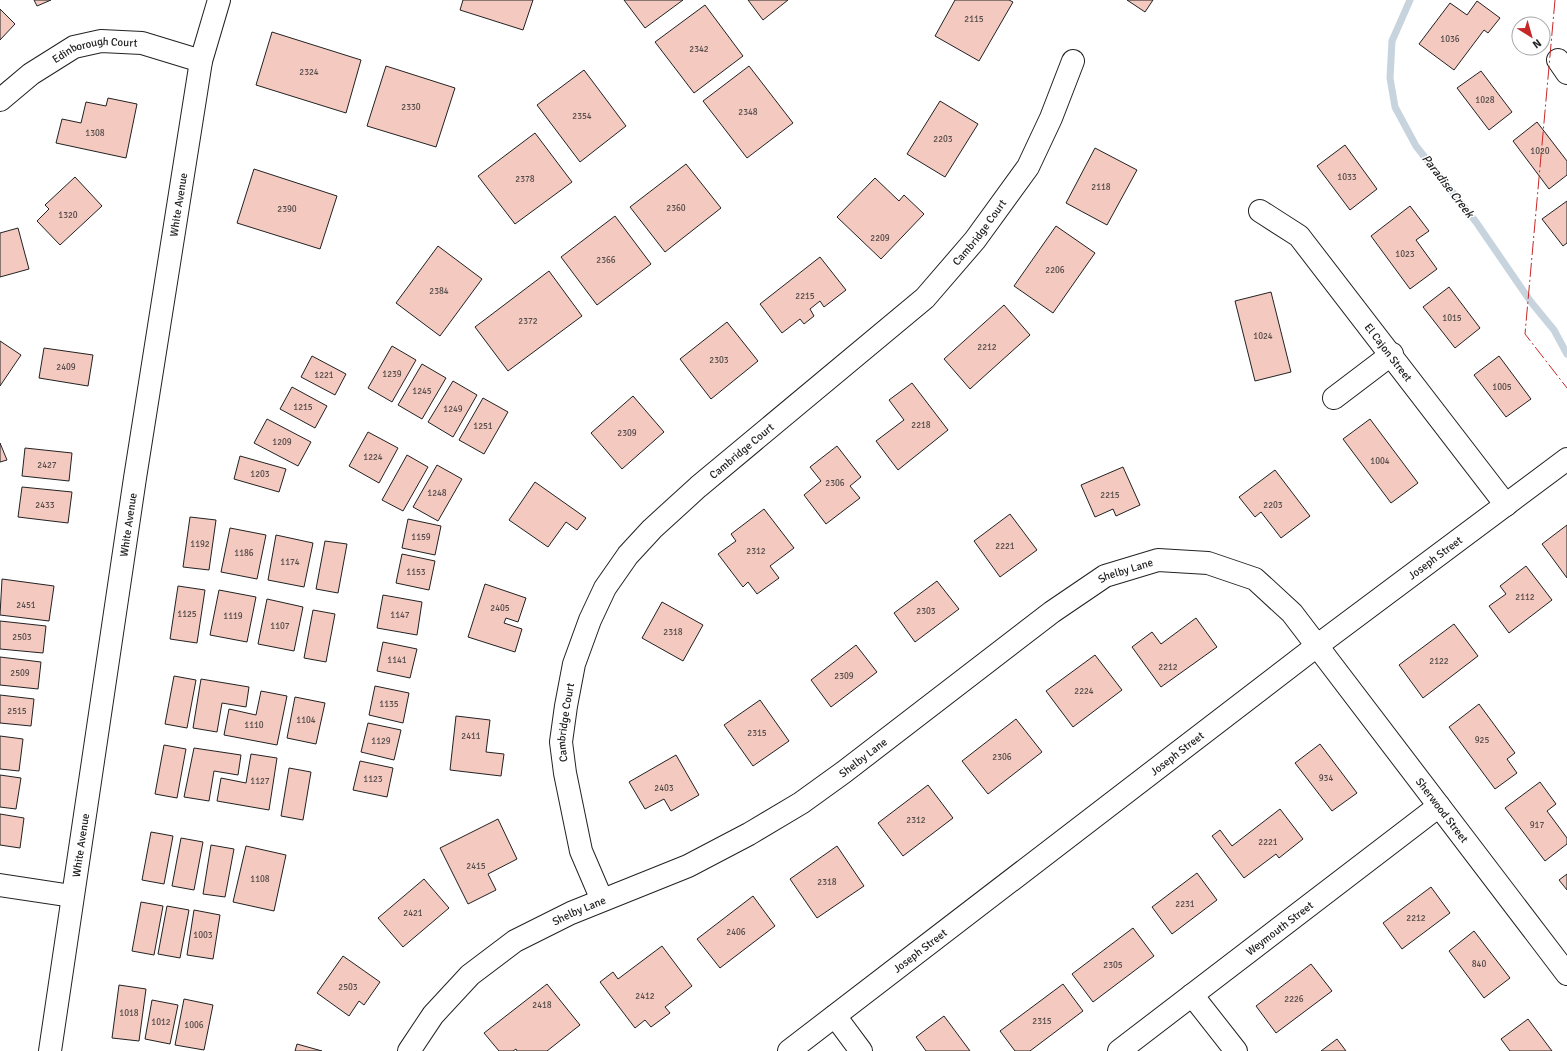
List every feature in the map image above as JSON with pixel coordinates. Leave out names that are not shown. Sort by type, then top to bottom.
[{"type":"street","name":"White Avenue","points":[[50,1051],[136,470],[201,61],[219,0]]},
{"type":"street","name":"Edinborough Court","points":[[0,100],[31,74],[74,46],[101,40],[142,43],[201,61]]},
{"type":"street","name":"Cambridge Court","points":[[602,900],[581,851],[565,773],[561,742],[574,664],[590,620],[605,588],[628,555],[652,530],[692,493],[924,298],[975,240],[1028,167],[1051,118],[1073,61]]},
{"type":"street","name":"El Cajon Street","points":[[1260,211],[1299,236],[1392,354],[1506,505]]},
{"type":"street","points":[[1334,398],[1392,354]]},
{"type":"street","name":"Joseph Street","points":[[790,1051],[1318,646],[1567,459]]},
{"type":"street","name":"Shelby Lane","points":[[409,1051],[433,1015],[470,975],[515,941],[571,913],[688,866],[749,834],[801,803],[844,772],[1052,612],[1105,576],[1158,560],[1208,564],[1255,579],[1292,613],[1318,646]]},
{"type":"street","name":"Sherwood Street","points":[[1318,646],[1567,974]]},
{"type":"street","name":"Weymouth Street","points":[[1119,1051],[1439,806]]},
{"type":"street","points":[[0,886],[72,896]]},
{"type":"street","points":[[1192,995],[1236,1051]]},
{"type":"street","points":[[835,1016],[861,1051]]},
{"type":"building","points":[[34,0],[51,0],[37,6]]},
{"type":"building","points":[[463,0],[533,0],[523,30],[460,10]]},
{"type":"building","points":[[624,0],[683,0],[645,28]]},
{"type":"building","points":[[748,0],[788,0],[763,20]]},
{"type":"building","points":[[955,0],[1009,0],[1013,2],[979,61],[935,36]]},
{"type":"building","points":[[1127,0],[1153,0],[1145,12]]},
{"type":"building","points":[[1477,1],[1500,18],[1488,33],[1484,30],[1454,70],[1419,44],[1450,3],[1467,15]]},
{"type":"building","points":[[705,5],[743,56],[694,93],[655,42]]},
{"type":"building","points":[[0,9],[15,24],[0,40]]},
{"type":"building","points":[[272,32],[361,60],[346,113],[256,85]]},
{"type":"building","points":[[386,66],[455,88],[436,147],[367,126]]},
{"type":"building","points":[[749,66],[793,123],[747,158],[703,101]]},
{"type":"building","points":[[584,70],[626,126],[580,162],[537,105]]},
{"type":"building","points":[[1481,71],[1512,112],[1489,130],[1457,88]]},
{"type":"building","points":[[108,98],[137,104],[126,158],[56,143],[62,119],[81,123],[86,102],[106,106]]},
{"type":"building","points":[[940,101],[978,124],[945,177],[907,154]]},
{"type":"building","points":[[1537,122],[1567,161],[1567,175],[1549,189],[1513,141]]},
{"type":"building","points":[[535,133],[572,182],[515,224],[478,176]]},
{"type":"building","points":[[1345,145],[1377,189],[1350,210],[1317,166]]},
{"type":"building","points":[[1095,148],[1137,170],[1107,225],[1066,203]]},
{"type":"building","points":[[686,164],[721,208],[665,252],[630,207]]},
{"type":"building","points":[[254,169],[337,196],[320,249],[237,223]]},
{"type":"building","points":[[75,177],[102,206],[60,245],[37,221],[49,209],[45,205]]},
{"type":"building","points":[[875,178],[899,201],[904,195],[924,214],[881,259],[837,217]]},
{"type":"building","points":[[1567,201],[1567,243],[1563,246],[1542,219]]},
{"type":"building","points":[[1410,206],[1429,231],[1416,240],[1437,269],[1410,289],[1371,236]]},
{"type":"building","points":[[615,216],[651,264],[597,305],[561,257]]},
{"type":"building","points":[[1056,226],[1095,253],[1053,313],[1014,286]]},
{"type":"building","points":[[18,228],[29,269],[0,277],[0,233]]},
{"type":"building","points":[[438,246],[482,279],[440,336],[396,303]]},
{"type":"building","points":[[820,257],[846,290],[824,307],[820,301],[810,309],[814,316],[804,324],[800,319],[782,333],[760,304]]},
{"type":"building","points":[[549,271],[582,316],[508,371],[475,327]]},
{"type":"building","points":[[1449,287],[1480,328],[1455,348],[1423,307]]},
{"type":"building","points":[[1271,292],[1291,372],[1255,381],[1235,301]]},
{"type":"building","points":[[1004,305],[1030,335],[970,389],[944,359]]},
{"type":"building","points":[[727,322],[758,361],[711,399],[680,359]]},
{"type":"building","points":[[0,341],[21,355],[0,386]]},
{"type":"building","points":[[392,346],[416,360],[392,402],[368,388]]},
{"type":"building","points":[[44,348],[93,355],[88,386],[39,378]]},
{"type":"building","points":[[312,356],[346,374],[335,395],[301,377]]},
{"type":"building","points":[[1499,356],[1531,399],[1506,417],[1474,375]]},
{"type":"building","points":[[422,364],[446,378],[422,419],[398,405]]},
{"type":"building","points":[[453,381],[477,395],[453,437],[428,422]]},
{"type":"building","points":[[912,383],[948,430],[898,470],[876,441],[904,420],[889,400]]},
{"type":"building","points":[[292,387],[327,406],[315,428],[280,409]]},
{"type":"building","points":[[633,396],[664,432],[622,469],[591,433]]},
{"type":"building","points":[[483,398],[508,412],[484,454],[459,440]]},
{"type":"building","points":[[267,419],[311,442],[298,466],[254,443]]},
{"type":"building","points":[[1370,419],[1418,483],[1391,503],[1343,439]]},
{"type":"building","points":[[368,432],[398,448],[379,483],[349,466]]},
{"type":"building","points":[[0,443],[7,460],[0,462]]},
{"type":"building","points":[[837,446],[861,477],[850,486],[860,498],[826,524],[804,495],[821,481],[810,467]]},
{"type":"building","points":[[25,448],[72,453],[69,481],[22,476]]},
{"type":"building","points":[[407,455],[428,467],[403,511],[382,500]]},
{"type":"building","points":[[240,456],[286,469],[279,492],[234,479]]},
{"type":"building","points":[[437,465],[462,479],[438,521],[413,507]]},
{"type":"building","points":[[1123,467],[1140,505],[1116,516],[1113,509],[1095,517],[1081,485]]},
{"type":"building","points":[[1275,470],[1310,516],[1281,538],[1261,512],[1255,517],[1239,497]]},
{"type":"building","points":[[535,482],[586,518],[577,530],[566,522],[548,547],[509,520]]},
{"type":"building","points":[[22,487],[72,492],[68,523],[18,517]]},
{"type":"building","points":[[764,509],[794,548],[770,566],[779,578],[757,594],[748,582],[743,587],[718,554],[736,541],[731,534]]},
{"type":"building","points":[[1010,514],[1037,550],[1000,577],[974,541]]},
{"type":"building","points":[[190,517],[216,520],[209,570],[183,567]]},
{"type":"building","points":[[408,519],[441,526],[435,555],[402,548]]},
{"type":"building","points":[[1567,525],[1567,578],[1542,544]]},
{"type":"building","points":[[230,528],[266,535],[257,579],[221,572]]},
{"type":"building","points":[[276,535],[313,543],[304,587],[268,580]]},
{"type":"building","points":[[325,541],[347,544],[338,593],[316,589]]},
{"type":"building","points":[[402,554],[435,561],[429,590],[396,583]]},
{"type":"building","points":[[1526,566],[1552,600],[1509,633],[1489,606],[1506,594],[1500,586]]},
{"type":"building","points":[[2,579],[54,586],[49,621],[0,615]]},
{"type":"building","points":[[937,581],[959,609],[915,642],[894,613]]},
{"type":"building","points":[[485,584],[526,598],[518,622],[506,618],[504,623],[522,629],[515,652],[468,637]]},
{"type":"building","points":[[178,586],[205,590],[197,643],[170,639]]},
{"type":"building","points":[[219,590],[256,597],[247,642],[210,635]]},
{"type":"building","points":[[383,595],[422,602],[417,635],[377,628]]},
{"type":"building","points":[[267,599],[303,607],[294,651],[258,644]]},
{"type":"building","points":[[662,602],[703,625],[683,661],[642,638]]},
{"type":"building","points":[[313,610],[335,614],[326,662],[304,658]]},
{"type":"building","points":[[1196,618],[1217,647],[1161,687],[1132,647],[1152,632],[1161,644]]},
{"type":"building","points":[[0,621],[46,626],[43,653],[0,649]]},
{"type":"building","points":[[1454,624],[1478,656],[1423,698],[1399,665]]},
{"type":"building","points":[[383,642],[417,649],[410,678],[377,671]]},
{"type":"building","points":[[856,645],[877,672],[831,707],[811,680]]},
{"type":"building","points":[[1095,655],[1122,690],[1073,727],[1046,691]]},
{"type":"building","points":[[0,657],[41,662],[38,689],[0,685]]},
{"type":"building","points":[[174,676],[196,680],[187,728],[165,724]]},
{"type":"building","points":[[201,679],[249,687],[246,707],[222,703],[217,732],[193,728]]},
{"type":"building","points":[[375,686],[409,693],[403,723],[369,715]]},
{"type":"building","points":[[261,691],[287,696],[277,745],[224,735],[229,709],[256,715]]},
{"type":"building","points":[[0,695],[34,699],[31,726],[0,723]]},
{"type":"building","points":[[295,697],[325,703],[316,744],[287,738]]},
{"type":"building","points":[[760,700],[789,741],[753,766],[724,725]]},
{"type":"building","points":[[1479,704],[1515,753],[1507,759],[1517,773],[1495,789],[1449,727]]},
{"type":"building","points":[[456,716],[490,720],[486,752],[504,754],[501,776],[450,770]]},
{"type":"building","points":[[1016,719],[1042,752],[988,794],[962,761]]},
{"type":"building","points":[[368,723],[401,730],[394,760],[361,752]]},
{"type":"building","points":[[0,736],[23,739],[19,771],[0,769]]},
{"type":"building","points":[[1320,744],[1357,793],[1332,811],[1295,763]]},
{"type":"building","points":[[164,745],[186,749],[177,798],[155,794]]},
{"type":"building","points":[[194,748],[241,755],[238,775],[214,771],[209,801],[184,797]]},
{"type":"building","points":[[251,754],[277,758],[269,810],[217,801],[221,778],[246,783]]},
{"type":"building","points":[[676,755],[699,795],[671,811],[664,799],[645,809],[629,782]]},
{"type":"building","points":[[360,761],[393,768],[387,797],[353,790]]},
{"type":"building","points":[[289,768],[311,772],[303,820],[281,816]]},
{"type":"building","points":[[0,775],[21,778],[16,809],[0,807]]},
{"type":"building","points":[[1540,782],[1556,804],[1547,811],[1567,838],[1567,844],[1545,861],[1505,808]]},
{"type":"building","points":[[928,785],[953,818],[903,856],[878,823]]},
{"type":"building","points":[[1280,809],[1303,839],[1279,858],[1276,854],[1244,878],[1212,836],[1220,830],[1232,846]]},
{"type":"building","points":[[0,814],[24,818],[20,848],[0,845]]},
{"type":"building","points":[[498,819],[517,859],[488,874],[496,890],[468,904],[440,848]]},
{"type":"building","points":[[151,832],[173,836],[164,884],[142,880]]},
{"type":"building","points":[[181,838],[203,842],[194,890],[172,886]]},
{"type":"building","points":[[211,845],[234,849],[225,897],[203,894]]},
{"type":"building","points":[[246,846],[286,855],[274,911],[233,902]]},
{"type":"building","points":[[837,846],[864,886],[817,918],[790,879]]},
{"type":"building","points":[[1197,873],[1217,900],[1172,934],[1152,907]]},
{"type":"building","points":[[1567,874],[1567,890],[1559,880]]},
{"type":"building","points":[[424,879],[449,908],[403,947],[378,918]]},
{"type":"building","points":[[1431,887],[1450,913],[1402,949],[1383,923]]},
{"type":"building","points":[[753,896],[775,926],[720,968],[697,939]]},
{"type":"building","points":[[141,902],[163,906],[154,955],[132,951]]},
{"type":"building","points":[[167,906],[189,910],[180,958],[158,954]]},
{"type":"building","points":[[194,910],[220,915],[213,959],[187,955]]},
{"type":"building","points":[[1133,928],[1154,956],[1093,1002],[1072,974]]},
{"type":"building","points":[[1474,931],[1510,978],[1484,998],[1449,951]]},
{"type":"building","points":[[662,946],[692,986],[665,1007],[670,1013],[651,1027],[645,1020],[635,1028],[600,982],[613,972],[618,979]]},
{"type":"building","points":[[343,956],[380,982],[364,1005],[359,1001],[349,1016],[317,993]]},
{"type":"building","points":[[1311,964],[1332,991],[1276,1033],[1256,1006]]},
{"type":"building","points":[[547,984],[580,1025],[547,1051],[517,1051],[516,1049],[513,1051],[499,1051],[484,1033]]},
{"type":"building","points":[[1063,984],[1083,1011],[1030,1051],[1015,1051],[1000,1031]]},
{"type":"building","points":[[119,985],[146,989],[139,1041],[112,1038]]},
{"type":"building","points":[[184,999],[213,1005],[204,1050],[175,1045]]},
{"type":"building","points":[[152,1000],[178,1005],[170,1044],[145,1039]]},
{"type":"building","points":[[944,1016],[970,1051],[926,1051],[916,1037]]},
{"type":"building","points":[[1528,1019],[1552,1051],[1510,1051],[1501,1039]]},
{"type":"building","points":[[1337,1039],[1346,1051],[1321,1051]]},
{"type":"building","points":[[297,1044],[322,1051],[295,1051]]},
{"type":"waterway","name":"Paradise Creek","points":[[1410,0],[1392,41],[1390,78],[1395,107],[1416,146],[1476,222],[1531,302],[1554,330],[1567,354]]},
{"type":"power","points":[[1555,0],[1525,334],[1567,388]]}]
